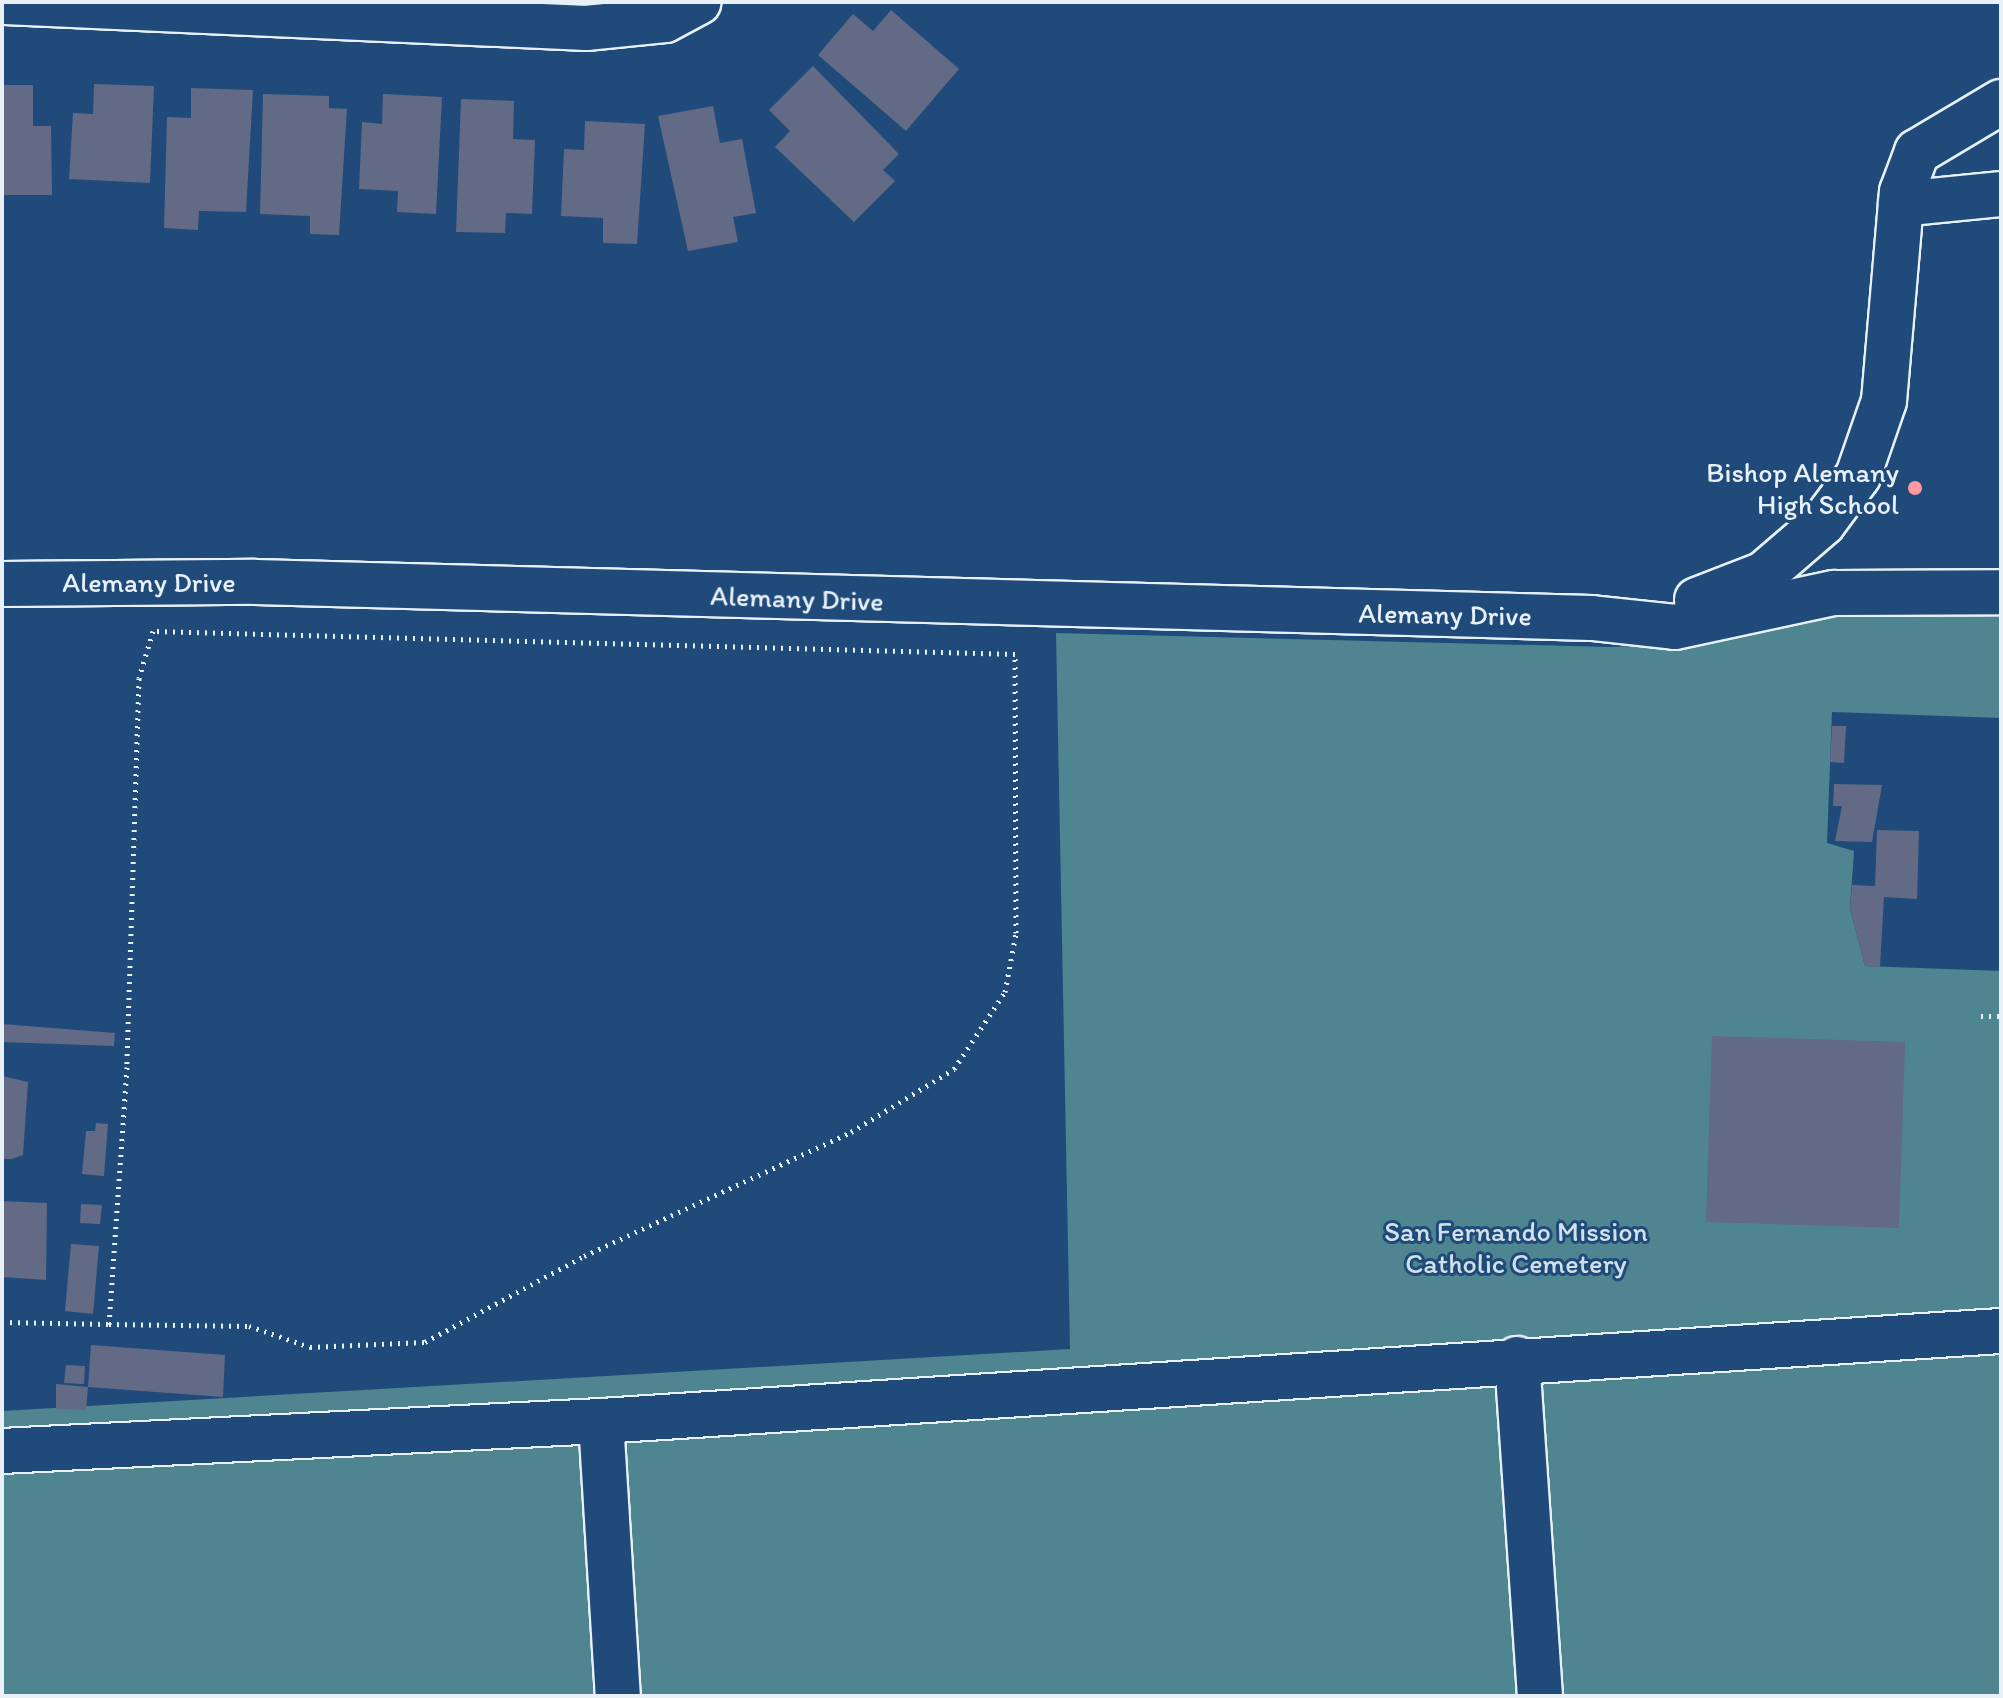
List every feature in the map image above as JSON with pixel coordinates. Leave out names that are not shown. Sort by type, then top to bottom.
[{"type":"street","points":[[5,2],[586,28],[665,20],[699,2]]},
{"type":"street","points":[[1592,618],[1748,584],[1795,550],[1847,494],[1884,401],[1901,204],[1917,152],[2001,102]]},
{"type":"street","points":[[1901,204],[2001,194]]},
{"type":"street","name":"Alemany Drive","points":[[2,584],[255,582],[1592,618]]},
{"type":"street","points":[[1592,618],[1675,627],[1834,593],[2001,592]]},
{"type":"street","points":[[2,1451],[601,1421],[1517,1359],[2001,1331]]},
{"type":"street","points":[[1517,1359],[1540,1696]]},
{"type":"street","points":[[601,1421],[618,1696]]},
{"type":"path","points":[[2,1322],[109,1324],[249,1326],[310,1347],[425,1342],[584,1256],[851,1132],[954,1069],[1005,992],[1016,933],[1015,654],[153,631],[139,678],[127,1067],[109,1324]]},
{"type":"path","points":[[1981,1016],[2001,1016]]},
{"type":"green space","name":"San Fernando Mission Catholic Cemetery","points":[[2001,605],[2001,718],[1832,712],[1827,843],[1854,851],[1850,908],[1865,966],[2001,971],[2001,1696],[2,1696],[2,1411],[1070,1349],[1056,633],[1609,647],[1678,644],[1881,606]]},
{"type":"building","points":[[891,10],[959,69],[906,131],[818,55],[853,14],[873,31]]},
{"type":"building","points":[[813,66],[899,154],[883,170],[895,181],[854,222],[775,147],[790,131],[769,110]]},
{"type":"building","points":[[94,84],[154,86],[150,183],[69,179],[73,113],[93,114]]},
{"type":"building","points":[[2,85],[33,85],[33,126],[51,126],[52,195],[2,195]]},
{"type":"building","points":[[191,88],[253,90],[246,212],[199,211],[198,230],[164,228],[167,117],[191,118]]},
{"type":"building","points":[[263,94],[329,96],[329,108],[347,109],[339,235],[310,234],[310,216],[260,214]]},
{"type":"building","points":[[383,94],[442,97],[436,214],[397,212],[398,191],[359,189],[362,122],[382,124]]},
{"type":"building","points":[[461,99],[514,101],[513,139],[535,140],[532,214],[506,213],[505,233],[456,232]]},
{"type":"building","points":[[713,106],[720,143],[742,139],[756,213],[733,217],[738,242],[688,251],[658,116]]},
{"type":"building","points":[[585,121],[645,124],[637,244],[603,243],[603,218],[561,216],[564,149],[584,150]]},
{"type":"building","points":[[1832,726],[1846,726],[1844,763],[1830,762]]},
{"type":"building","points":[[1834,784],[1882,785],[1872,842],[1835,841],[1842,806],[1833,806]]},
{"type":"building","points":[[1877,830],[1919,831],[1917,899],[1884,897],[1880,967],[1865,966],[1850,908],[1852,885],[1875,886]]},
{"type":"building","points":[[2,1024],[115,1033],[114,1046],[2,1042]]},
{"type":"building","points":[[1712,1036],[1905,1042],[1899,1228],[1706,1222]]},
{"type":"building","points":[[2,1076],[28,1082],[23,1155],[12,1159],[2,1159]]},
{"type":"building","points":[[96,1123],[108,1124],[104,1176],[82,1174],[86,1131],[95,1131]]},
{"type":"building","points":[[2,1201],[47,1203],[46,1280],[2,1277]]},
{"type":"building","points":[[81,1204],[102,1205],[100,1224],[80,1223]]},
{"type":"building","points":[[71,1244],[99,1246],[93,1314],[65,1311]]},
{"type":"building","points":[[91,1345],[225,1355],[223,1397],[88,1387]]},
{"type":"building","points":[[66,1365],[85,1366],[84,1384],[64,1383]]},
{"type":"building","points":[[56,1384],[88,1387],[86,1410],[56,1409]]},
{"type":"place","name":"Bishop Alemany High School","points":[[1915,488]]}]
